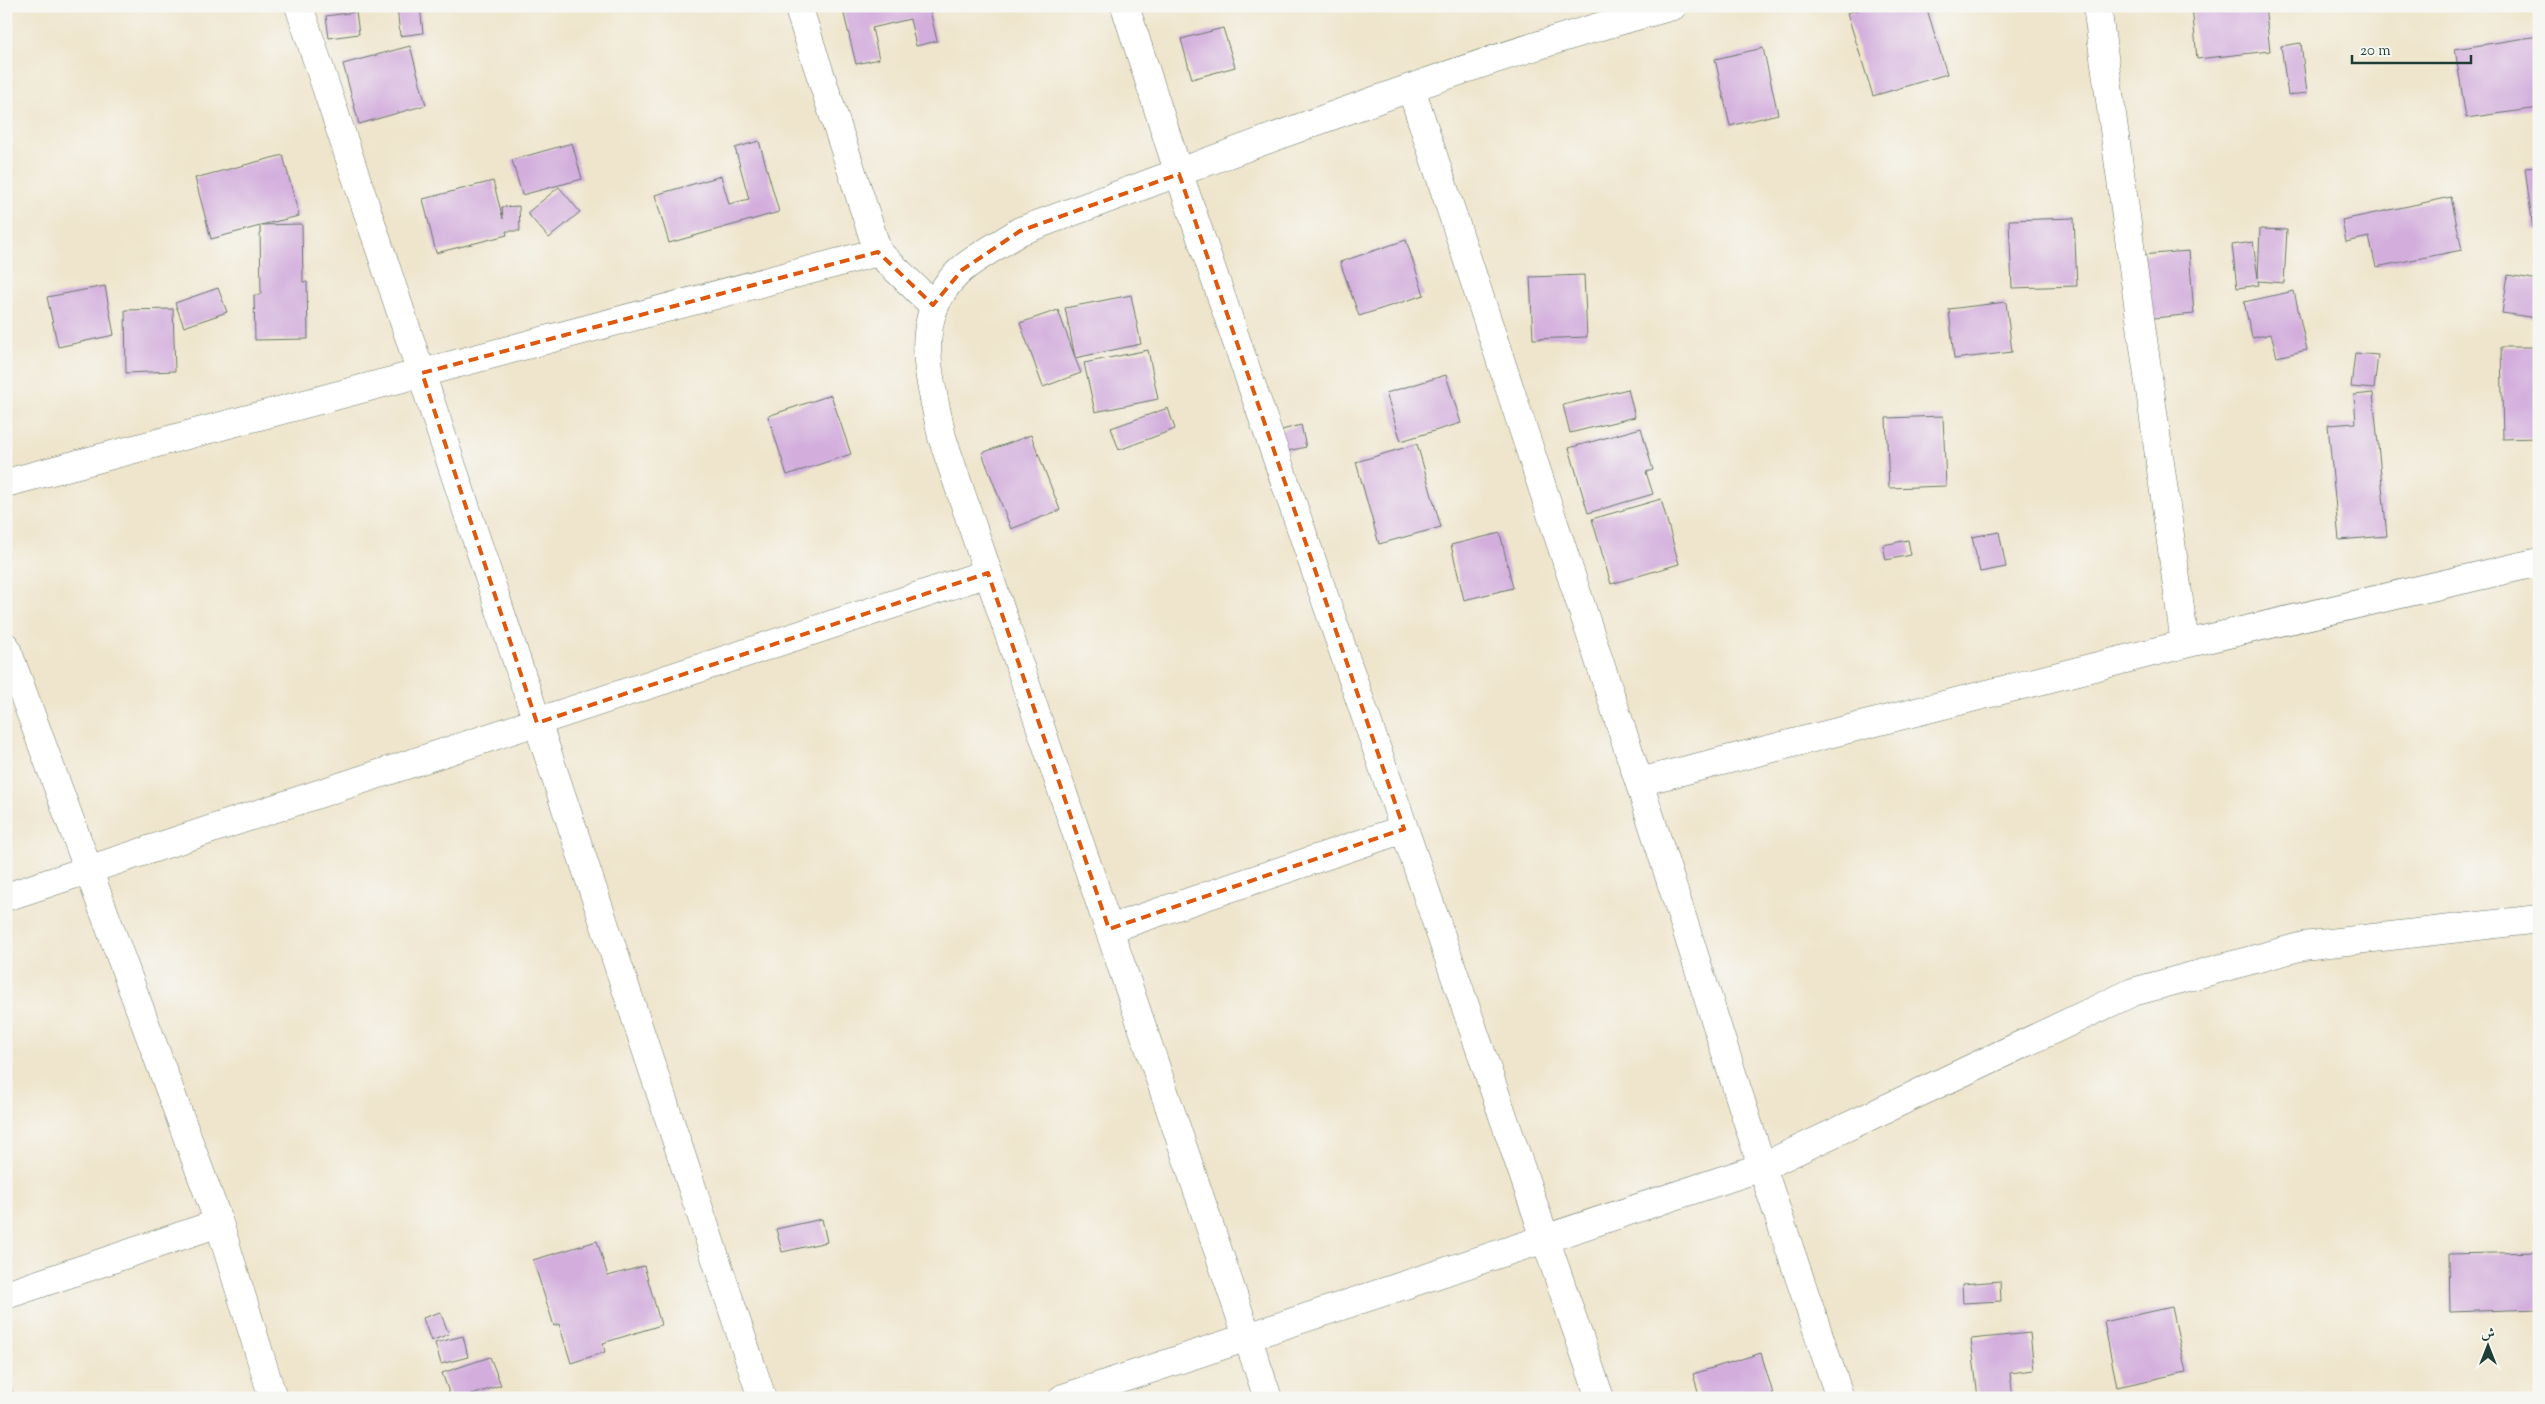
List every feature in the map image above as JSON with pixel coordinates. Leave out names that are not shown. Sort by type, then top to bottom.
[{"type":"street","points":[[299,6],[762,1398]]},
{"type":"street","points":[[798,6],[878,252],[933,305]]},
{"type":"street","points":[[1125,6],[1179,174],[1600,1398]]},
{"type":"street","points":[[1268,1398],[942,437],[925,352],[933,305],[962,270],[1020,231],[1607,15],[1673,6]]},
{"type":"street","points":[[2097,6],[2185,644]]},
{"type":"street","points":[[1412,88],[1639,782],[1762,1167],[1840,1398]]},
{"type":"street","points":[[6,483],[878,252]]},
{"type":"street","points":[[1639,782],[2185,644],[2539,562]]},
{"type":"street","points":[[6,897],[988,573]]},
{"type":"street","points":[[6,647],[219,1223],[273,1398]]},
{"type":"street","points":[[1109,929],[1404,828]]},
{"type":"street","points":[[1063,1398],[1762,1167],[2133,992],[2303,946],[2539,919]]},
{"type":"street","points":[[6,1295],[219,1223]]},
{"type":"highlighted area","points":[[1179,174],[1404,829],[1109,929],[988,573],[537,723],[422,373],[878,252],[933,305],[962,270],[1020,231]]},
{"type":"building","points":[[397,6],[420,6],[423,33],[400,36]]},
{"type":"building","points":[[842,6],[929,6],[937,41],[916,46],[910,19],[872,28],[879,59],[856,64]]},
{"type":"building","points":[[1869,6],[1926,6],[1947,74],[1873,96],[1847,13]]},
{"type":"building","points":[[2192,6],[2265,6],[2270,51],[2197,59]]},
{"type":"building","points":[[356,12],[359,34],[329,38],[326,16]]},
{"type":"building","points":[[1223,28],[1235,67],[1192,79],[1181,39]]},
{"type":"building","points":[[2539,36],[2539,108],[2466,118],[2455,49]]},
{"type":"building","points":[[2301,43],[2307,93],[2288,95],[2281,46]]},
{"type":"building","points":[[410,46],[426,105],[359,124],[343,64]]},
{"type":"building","points":[[1763,48],[1778,114],[1730,126],[1715,59]]},
{"type":"building","points":[[759,141],[779,212],[669,243],[655,195],[721,176],[729,204],[749,199],[735,148]]},
{"type":"building","points":[[572,143],[582,179],[522,195],[512,160]]},
{"type":"building","points":[[283,155],[299,216],[261,225],[302,224],[303,282],[307,282],[308,339],[255,340],[254,295],[261,295],[260,226],[211,239],[195,178]]},
{"type":"building","points":[[2539,167],[2539,229],[2533,229],[2525,168]]},
{"type":"building","points":[[493,181],[503,219],[502,207],[519,206],[520,231],[506,231],[507,235],[436,253],[423,199]]},
{"type":"building","points":[[559,187],[580,212],[549,238],[527,213]]},
{"type":"building","points":[[2451,197],[2462,250],[2376,267],[2369,237],[2346,242],[2342,220]]},
{"type":"building","points":[[2074,218],[2077,286],[2012,288],[2009,220]]},
{"type":"building","points":[[2260,229],[2287,230],[2284,283],[2258,281],[2259,285],[2237,288],[2232,245],[2253,242],[2258,278]]},
{"type":"building","points":[[1406,240],[1424,295],[1359,316],[1340,262]]},
{"type":"building","points":[[2189,251],[2194,314],[2134,320],[2128,256]]},
{"type":"building","points":[[1584,275],[1587,337],[1533,339],[1530,277]]},
{"type":"building","points":[[2508,275],[2539,280],[2536,318],[2502,313]]},
{"type":"building","points":[[105,286],[114,335],[58,347],[47,297]]},
{"type":"building","points":[[218,288],[227,312],[184,327],[175,303]]},
{"type":"building","points":[[2294,291],[2307,350],[2277,357],[2271,334],[2252,338],[2244,302]]},
{"type":"building","points":[[1131,295],[1141,344],[1075,358],[1081,373],[1043,387],[1020,323],[1058,310],[1075,357],[1065,308]]},
{"type":"building","points":[[2006,302],[2012,352],[1954,359],[1949,309]]},
{"type":"building","points":[[173,309],[175,371],[126,373],[125,310]]},
{"type":"building","points":[[2501,347],[2539,347],[2539,438],[2503,439]]},
{"type":"building","points":[[1148,350],[1158,399],[1095,412],[1084,363]]},
{"type":"building","points":[[2355,353],[2378,355],[2374,389],[2351,387]]},
{"type":"building","points":[[1446,375],[1461,423],[1401,441],[1386,393]]},
{"type":"building","points":[[1628,389],[1635,417],[1570,433],[1563,405]]},
{"type":"building","points":[[2373,393],[2387,536],[2339,540],[2328,425],[2356,423],[2354,395]]},
{"type":"building","points":[[831,395],[851,454],[787,475],[768,416]]},
{"type":"building","points":[[1168,408],[1175,429],[1119,450],[1111,428]]},
{"type":"building","points":[[1943,416],[1946,486],[1889,488],[1886,418]]},
{"type":"building","points":[[1301,425],[1306,447],[1283,452],[1278,431]]},
{"type":"building","points":[[1641,428],[1653,470],[1646,472],[1653,494],[1588,513],[1569,448]]},
{"type":"building","points":[[1031,435],[1060,510],[1011,529],[982,453]]},
{"type":"building","points":[[1417,444],[1441,527],[1379,544],[1356,462]]},
{"type":"building","points":[[1661,499],[1679,564],[1611,584],[1592,519]]},
{"type":"building","points":[[1999,532],[2006,567],[1980,572],[1972,537]]},
{"type":"building","points":[[1500,533],[1513,588],[1464,600],[1451,545]]},
{"type":"building","points":[[1908,540],[1911,555],[1886,560],[1883,545]]},
{"type":"building","points":[[822,1219],[827,1242],[782,1252],[776,1229]]},
{"type":"building","points":[[597,1241],[608,1276],[644,1266],[661,1325],[603,1343],[605,1352],[571,1363],[559,1324],[554,1326],[533,1260]]},
{"type":"building","points":[[2539,1252],[2539,1309],[2450,1312],[2449,1254]]},
{"type":"building","points":[[2000,1281],[2001,1301],[1963,1303],[1962,1284]]},
{"type":"building","points":[[2172,1307],[2186,1372],[2117,1387],[2104,1322]]},
{"type":"building","points":[[440,1312],[449,1334],[431,1341],[423,1318]]},
{"type":"building","points":[[2030,1333],[2034,1370],[2010,1373],[2013,1398],[1978,1398],[1971,1339]]},
{"type":"building","points":[[463,1336],[468,1357],[441,1364],[435,1343]]},
{"type":"building","points":[[1761,1353],[1774,1397],[1780,1395],[1780,1398],[1700,1398],[1693,1374]]},
{"type":"building","points":[[490,1357],[501,1385],[463,1398],[451,1398],[442,1373]]},
{"type":"building","points":[[6,1382],[9,1382],[14,1398],[6,1398]]}]
